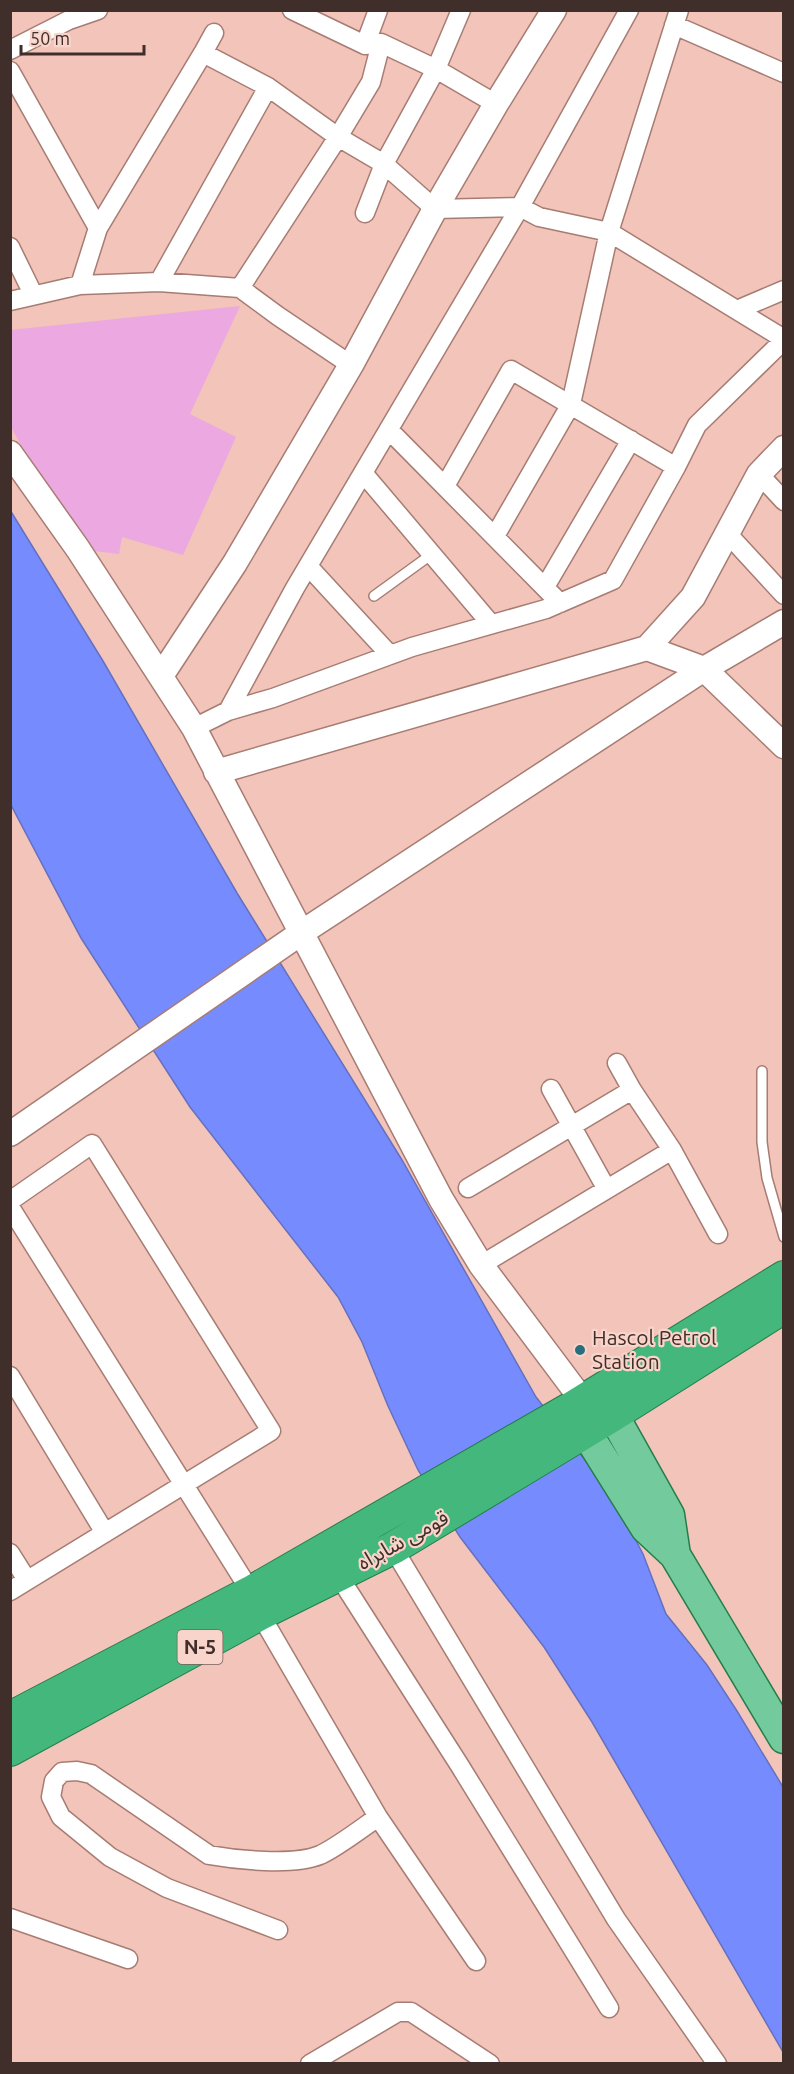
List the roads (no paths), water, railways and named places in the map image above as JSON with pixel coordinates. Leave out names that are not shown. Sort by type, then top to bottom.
[{"type":"highway","name":"قومی شاہراہ","points":[[256,1603],[338,1575],[393,1548],[783,1277]]},
{"type":"highway","name":"قومی شاہراہ","points":[[18,1729],[256,1603],[377,1518],[580,1419],[613,1415],[783,1307]]},
{"type":"main road","points":[[613,1415],[669,1515],[675,1555]]},
{"type":"main road","points":[[580,1419],[646,1528],[675,1555],[783,1738]]},
{"type":"street","points":[[10,50],[66,15],[98,10]]},
{"type":"street","points":[[292,10],[436,69],[496,104]]},
{"type":"street","points":[[240,288],[371,82],[378,10]]},
{"type":"street","points":[[365,213],[384,164],[436,69],[461,10]]},
{"type":"street","points":[[161,676],[235,563],[351,365],[435,209],[554,10]]},
{"type":"street","points":[[228,711],[308,566],[520,207],[629,10]]},
{"type":"street","points":[[495,536],[571,404],[609,232],[676,18],[783,72]]},
{"type":"street","points":[[80,285],[98,228],[214,33]]},
{"type":"street","points":[[194,728],[228,711],[273,698],[390,655],[546,609],[613,580],[697,425],[783,340],[609,232],[539,217],[520,207],[435,209],[384,164],[338,137],[268,87],[203,53]]},
{"type":"street","points":[[10,71],[98,228]]},
{"type":"street","points":[[159,282],[268,87]]},
{"type":"street","points":[[10,247],[33,294]]},
{"type":"street","points":[[10,301],[80,285],[159,282],[240,288],[351,365]]},
{"type":"street","points":[[737,310],[783,290]]},
{"type":"street","points":[[445,486],[511,370],[676,467]]},
{"type":"street","points":[[389,430],[560,603]]},
{"type":"street","points":[[545,587],[631,440]]},
{"type":"street","points":[[216,772],[647,648],[693,597],[759,474],[783,448]]},
{"type":"street","points":[[10,453],[78,549],[194,728],[441,1199],[580,1419]]},
{"type":"street","points":[[364,474],[491,624]]},
{"type":"street","points":[[759,474],[783,501]]},
{"type":"street","points":[[726,532],[783,595]]},
{"type":"street","points":[[308,566],[390,655]]},
{"type":"street","points":[[10,1134],[301,933],[704,669],[783,622]]},
{"type":"street","points":[[647,648],[704,669],[783,746]]},
{"type":"street","points":[[617,1063],[672,1150],[718,1234]]},
{"type":"street","points":[[552,1089],[606,1188]]},
{"type":"street","points":[[468,1188],[632,1090]]},
{"type":"street","points":[[10,1201],[92,1144],[271,1431],[10,1591]]},
{"type":"street","points":[[481,1265],[672,1150]]},
{"type":"street","points":[[10,1207],[256,1603],[378,1817],[476,1961]]},
{"type":"street","points":[[10,1376],[105,1533]]},
{"type":"street","points":[[393,1548],[616,1919],[717,2064]]},
{"type":"street","points":[[10,1554],[27,1580]]},
{"type":"street","points":[[338,1575],[460,1766],[609,2008]]},
{"type":"street","points":[[278,1930],[167,1888],[110,1857],[61,1817],[51,1797],[54,1781],[62,1772],[77,1771],[91,1774],[209,1855],[232,1859],[292,1861],[319,1855],[378,1817]]},
{"type":"street","points":[[10,1918],[128,1959]]},
{"type":"street","points":[[310,2064],[398,2012],[411,2012],[490,2064]]},
{"type":"lane","points":[[374,597],[432,554]]},
{"type":"lane","points":[[762,1071],[762,1142],[767,1178],[783,1237]]},
{"type":"water","points":[[10,510],[103,661],[237,893],[402,1160],[536,1397],[592,1469],[622,1514],[643,1554],[666,1614],[707,1665],[783,1787],[783,2052],[592,1722],[544,1647],[460,1537],[418,1470],[388,1406],[362,1342],[338,1297],[190,1107],[81,938],[11,805]]},
{"type":"place","name":"Hascol Petrol Station","points":[[580,1350]]}]
